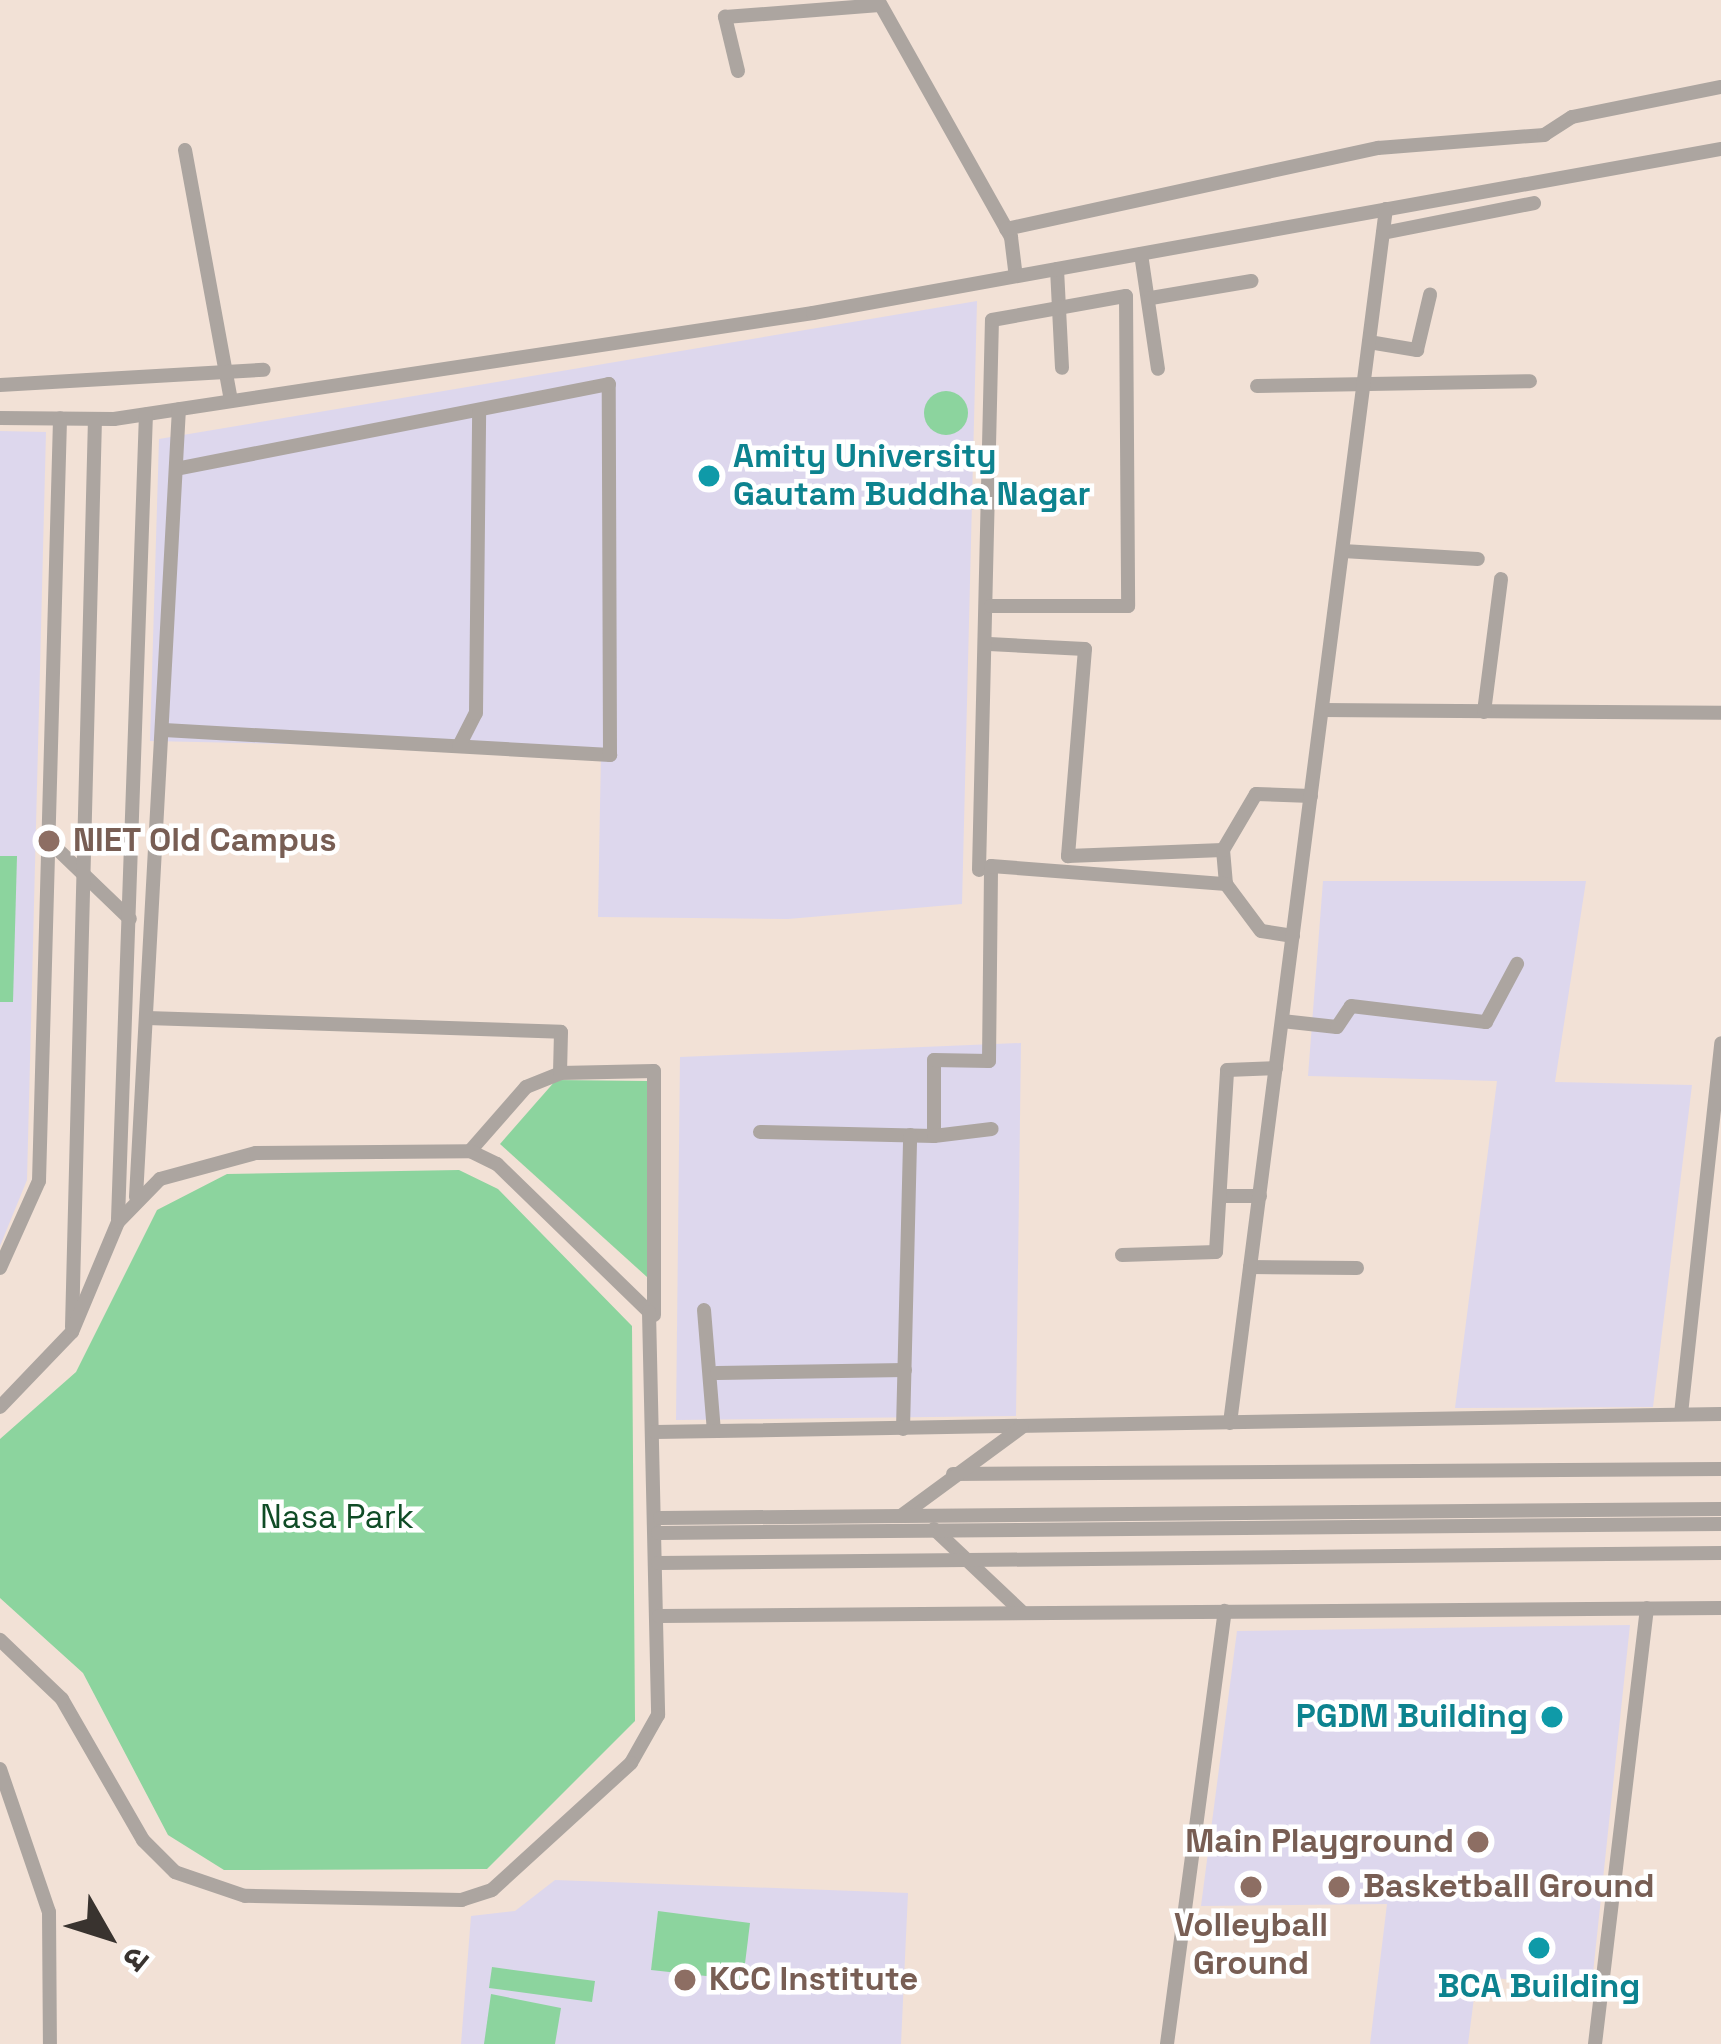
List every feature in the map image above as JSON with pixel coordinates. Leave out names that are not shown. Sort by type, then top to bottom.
[{"type":"street","points":[[720,0],[738,71]]},
{"type":"street","points":[[725,17],[879,3],[1006,229],[1016,276]]},
{"type":"street","points":[[1006,229],[1378,148],[1544,135],[1572,116],[1721,87]]},
{"type":"street","points":[[0,418],[95,419],[231,401],[1016,276],[1721,149]]},
{"type":"street","points":[[184,150],[231,401]]},
{"type":"street","points":[[1383,233],[1534,203]]},
{"type":"street","points":[[1230,1423],[1386,209]]},
{"type":"street","points":[[1141,254],[1158,369]]},
{"type":"street","points":[[1057,269],[1061,368]]},
{"type":"street","points":[[1151,298],[1252,281]]},
{"type":"street","points":[[1369,343],[1417,350],[1430,295]]},
{"type":"street","points":[[979,870],[991,606],[992,320],[1126,296],[1128,605],[991,606]]},
{"type":"street","points":[[0,385],[264,370]]},
{"type":"street","points":[[1257,386],[1530,381]]},
{"type":"street","points":[[164,730],[610,754],[609,384],[180,468]]},
{"type":"street","points":[[136,1196],[180,468],[179,409]]},
{"type":"street","points":[[459,746],[476,713],[479,410]]},
{"type":"street","points":[[118,1222],[146,414]]},
{"type":"street","points":[[0,1268],[40,1181],[60,418]]},
{"type":"street","points":[[72,1332],[95,419]]},
{"type":"street","points":[[1342,550],[1478,559]]},
{"type":"street","points":[[1484,712],[1501,579]]},
{"type":"street","points":[[989,644],[1085,649],[1068,856],[1223,850]]},
{"type":"street","points":[[1322,710],[1721,713]]},
{"type":"street","points":[[1293,936],[1261,931],[1226,884],[1223,850],[1256,794],[1311,796]]},
{"type":"street","points":[[52,844],[130,919]]},
{"type":"street","points":[[934,1136],[934,1060],[989,1061],[991,866],[1226,884]]},
{"type":"street","points":[[1282,1021],[1337,1027],[1351,1006],[1486,1022],[1517,964]]},
{"type":"street","points":[[147,1018],[561,1032],[560,1073]]},
{"type":"street","points":[[1681,1414],[1721,1043]]},
{"type":"street","points":[[1122,1255],[1216,1252],[1227,1070],[1276,1068]]},
{"type":"street","points":[[0,1640],[62,1699],[122,1810],[175,1872],[245,1896],[462,1900],[524,1865],[650,1736],[659,1616],[654,1070],[560,1073],[526,1087],[470,1151]]},
{"type":"street","points":[[760,1132],[934,1136],[992,1129]]},
{"type":"street","points":[[903,1429],[910,1135]]},
{"type":"street","points":[[0,1407],[72,1332],[118,1222],[136,1196],[182,1168],[256,1153],[470,1151],[523,1184],[629,1283],[653,1338]]},
{"type":"street","points":[[1222,1196],[1260,1196]]},
{"type":"street","points":[[1250,1267],[1357,1268]]},
{"type":"street","points":[[704,1310],[717,1373],[714,1431]]},
{"type":"street","points":[[717,1373],[905,1370]]},
{"type":"street","points":[[655,1432],[1721,1414]]},
{"type":"street","points":[[901,1516],[1022,1427]]},
{"type":"street","points":[[953,1474],[1721,1469]]},
{"type":"street","points":[[659,1526],[901,1516],[1721,1509]]},
{"type":"street","points":[[659,1526],[1721,1524]]},
{"type":"street","points":[[934,1529],[1021,1611]]},
{"type":"street","points":[[658,1563],[1721,1553]]},
{"type":"street","points":[[1595,2044],[1647,1608]]},
{"type":"street","points":[[659,1616],[1721,1608]]},
{"type":"street","points":[[1167,2044],[1225,1611]]},
{"type":"street","points":[[0,1769],[49,1912],[50,2044]]},
{"type":"shaded area","points":[[977,301],[962,904],[788,919],[598,917],[601,751],[150,741],[159,439]]},
{"type":"shaded area","points":[[0,431],[46,432],[27,1180],[0,1246]]},
{"type":"shaded area","points":[[1323,881],[1586,881],[1555,1082],[1692,1085],[1653,1407],[1455,1408],[1497,1081],[1308,1076]]},
{"type":"shaded area","points":[[1021,1043],[1016,1416],[676,1420],[680,1057]]},
{"type":"shaded area","points":[[1630,1625],[1591,1992],[1477,1975],[1468,2044],[1370,2044],[1387,1904],[1201,1906],[1237,1631]]},
{"type":"shaded area","name":"KCC Institute","points":[[555,1880],[908,1893],[901,2044],[461,2044],[471,1916],[515,1911]]},
{"type":"green space","points":[[946,391],[961,398],[968,413],[961,428],[946,435],[931,428],[924,413],[931,398]]},
{"type":"green space","points":[[0,856],[17,856],[13,1002],[0,1002]]},
{"type":"green space","points":[[556,1080],[647,1081],[647,1277],[500,1144]]},
{"type":"green space","name":"Nasa Park","points":[[459,1170],[498,1189],[632,1326],[635,1721],[487,1869],[224,1870],[168,1835],[83,1673],[0,1598],[0,1439],[76,1372],[157,1210],[227,1174]]},
{"type":"green space","points":[[658,1911],[750,1923],[743,1980],[651,1970]]},
{"type":"green space","points":[[492,1967],[595,1981],[592,2002],[489,1988]]},
{"type":"green space","points":[[491,1994],[561,2008],[555,2044],[484,2044]]},
{"type":"place","name":"Amity University Gautam Buddha Nagar","points":[[709,476]]},
{"type":"place","name":"NIET Old Campus","points":[[49,841]]},
{"type":"place","name":"PGDM Building","points":[[1552,1717]]},
{"type":"place","name":"Main Playground","points":[[1478,1842]]},
{"type":"place","name":"Volleyball Ground","points":[[1251,1887]]},
{"type":"place","name":"Basketball Ground","points":[[1339,1887]]},
{"type":"place","name":"BCA Building","points":[[1539,1948]]},
{"type":"place","name":"KCC Institute","points":[[685,1980]]}]
